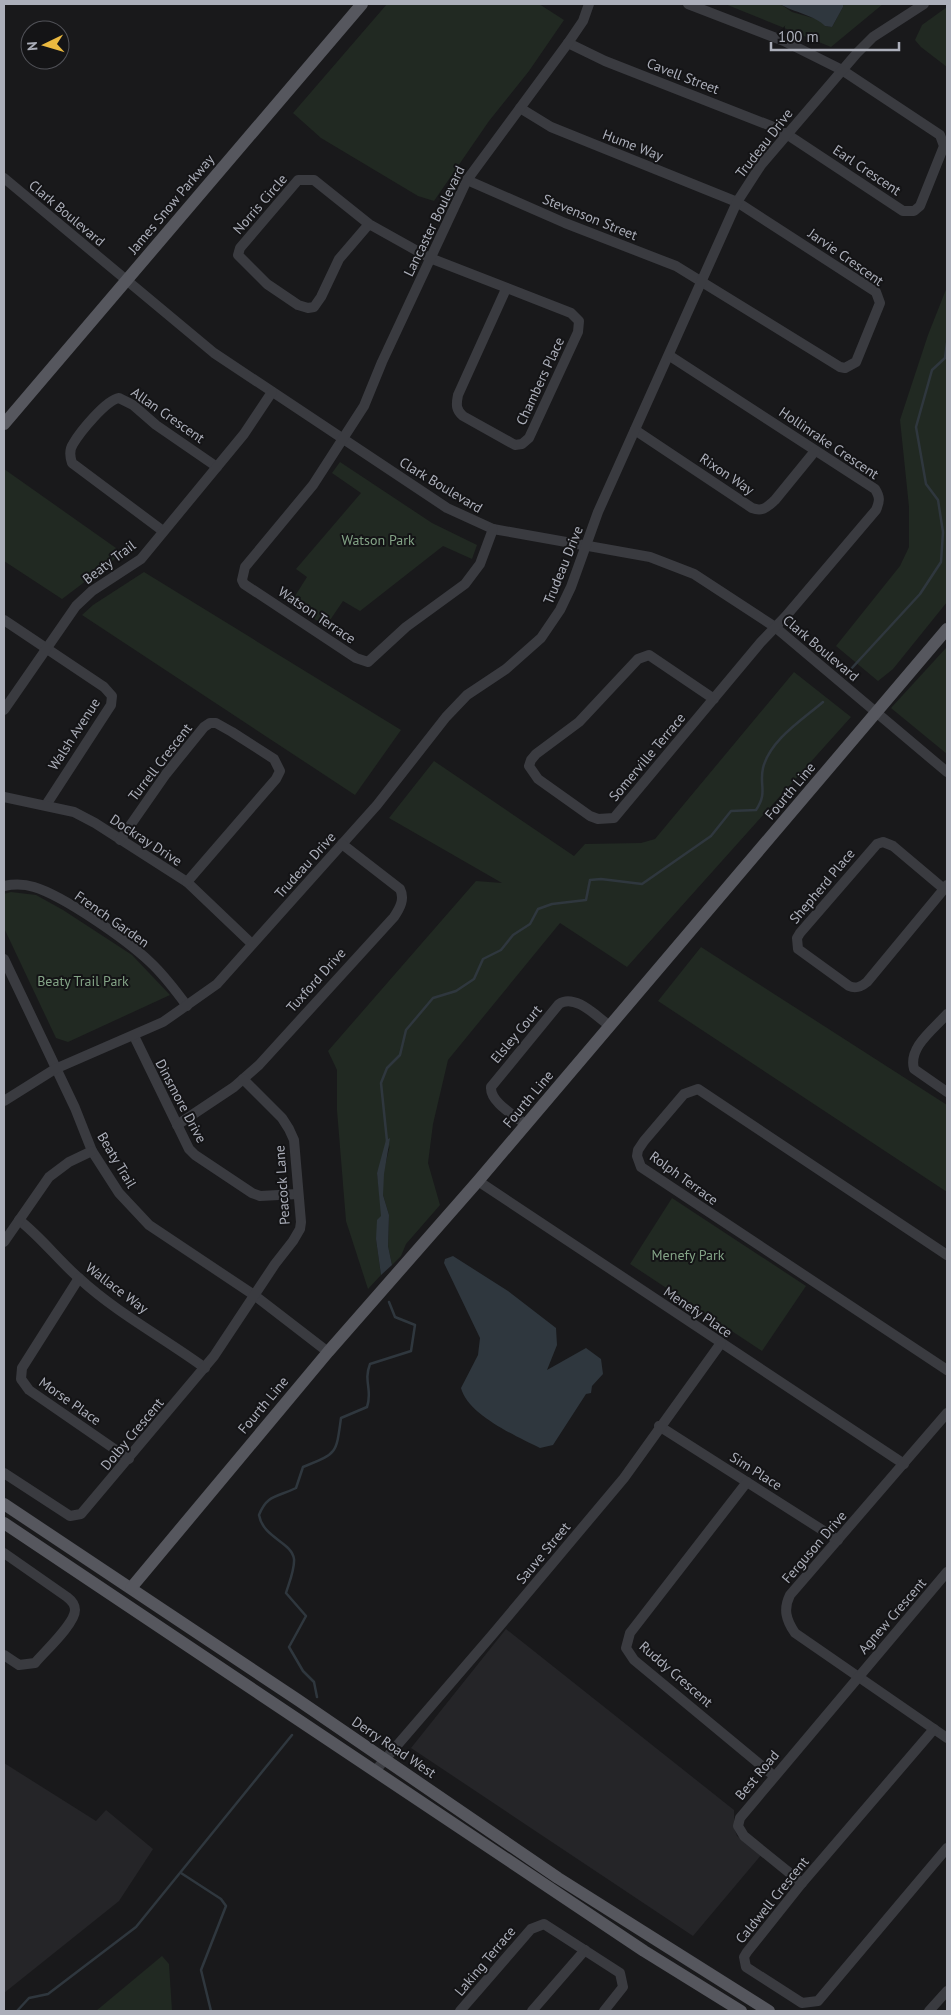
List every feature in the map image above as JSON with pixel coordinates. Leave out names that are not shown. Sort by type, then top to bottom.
[{"type":"main road","name":"James Snow Parkway","points":[[4,424],[362,4]]},
{"type":"main road","name":"Fourth Line","points":[[131,1588],[328,1352],[478,1182],[947,629]]},
{"type":"main road","name":"Derry Road West","points":[[4,1504],[298,1700],[558,1878],[769,2011]]},
{"type":"main road","points":[[4,1523],[644,1951],[741,2011]]},
{"type":"street","name":"Lancaster Boulevard","points":[[343,439],[364,406],[382,362],[467,180],[568,43],[583,20],[589,4]]},
{"type":"street","points":[[688,4],[784,41],[842,70]]},
{"type":"street","name":"Trudeau Drive","points":[[4,1101],[55,1069],[163,1022],[217,984],[377,805],[446,717],[467,695],[506,669],[541,638],[560,610],[587,545],[598,512],[670,356],[737,202],[761,166],[842,70],[873,37],[924,4]]},
{"type":"street","name":"Cavell Street","points":[[568,43],[605,61],[758,120],[788,135]]},
{"type":"street","name":"Earl Crescent","points":[[788,135],[903,211],[914,211],[920,206],[944,146],[943,140],[842,70]]},
{"type":"street","name":"Hume Way","points":[[520,108],[551,127],[737,202]]},
{"type":"street","name":"Clark Boulevard","points":[[4,178],[214,353],[447,508],[493,529],[650,557],[680,567],[707,582],[775,628],[947,772]]},
{"type":"street","name":"Norris Circle","points":[[369,224],[339,259],[321,297],[314,306],[308,308],[298,305],[268,284],[238,255],[240,248],[291,188],[303,179],[314,180],[369,224],[430,258]]},
{"type":"street","name":"Stevenson Street","points":[[467,180],[565,223],[676,266],[703,281]]},
{"type":"street","name":"Jarvie Crescent","points":[[703,281],[840,367],[845,368],[856,362],[880,302],[876,292],[737,202]]},
{"type":"street","name":"Chambers Place","points":[[430,258],[571,313],[579,322],[579,326],[530,438],[522,444],[515,445],[463,416],[458,412],[456,404],[506,289]]},
{"type":"street","name":"Hollinrake Crescent","points":[[670,356],[875,489],[880,497],[876,510],[775,628]]},
{"type":"street","name":"Beaty Trail","points":[[4,710],[76,606],[92,591],[141,559],[162,531],[244,434],[272,392]]},
{"type":"street","name":"Allan Crescent","points":[[162,531],[72,463],[70,451],[78,438],[109,401],[119,398],[133,405],[156,425],[217,466]]},
{"type":"street","name":"Rixon Way","points":[[635,430],[752,508],[759,510],[768,507],[775,500],[815,451]]},
{"type":"street","name":"Watson Terrace","points":[[343,439],[313,485],[245,567],[242,580],[244,584],[356,658],[368,662],[406,627],[465,584],[480,564],[493,529]]},
{"type":"street","name":"Walsh Avenue","points":[[4,620],[109,691],[112,701],[46,805]]},
{"type":"street","name":"Somerville Terrace","points":[[714,699],[649,655],[638,659],[579,722],[536,754],[529,766],[538,779],[590,816],[598,819],[614,818],[775,628]]},
{"type":"street","name":"Turrell Crescent","points":[[120,840],[166,774],[204,727],[210,723],[216,723],[232,732],[274,759],[280,770],[276,779],[187,882]]},
{"type":"street","name":"Dockray Drive","points":[[4,797],[74,812],[187,882],[252,944]]},
{"type":"street","name":"Shepherd Place","points":[[883,842],[893,846],[946,887],[867,982],[859,988],[849,986],[798,950],[797,938],[800,933],[877,844],[883,842]]},
{"type":"street","name":"Tuxford Drive","points":[[177,1126],[243,1079],[268,1055],[394,917],[402,901],[400,889],[342,844]]},
{"type":"street","name":"French Garden","points":[[4,886],[22,885],[42,890],[132,946],[151,963],[187,1006]]},
{"type":"street","name":"Beaty Trail","points":[[4,959],[75,1108],[92,1151],[119,1193],[149,1225],[254,1295],[328,1352]]},
{"type":"street","name":"Elsley Court","points":[[526,1124],[495,1099],[491,1092],[491,1087],[559,1004],[565,1000],[573,1001],[610,1026]]},
{"type":"street","points":[[947,1014],[913,1052],[912,1062],[914,1069],[947,1092]]},
{"type":"street","name":"Dinsmore Drive","points":[[134,1036],[177,1126],[195,1155],[252,1194],[260,1196],[298,1194]]},
{"type":"street","name":"Peacock Lane","points":[[243,1079],[282,1118],[290,1129],[294,1140],[300,1229],[254,1295]]},
{"type":"street","name":"Rolph Terrace","points":[[947,1255],[698,1090],[684,1094],[638,1150],[638,1162],[641,1167],[947,1370]]},
{"type":"street","points":[[4,1242],[49,1177],[69,1162],[92,1151]]},
{"type":"street","name":"Menefy Place","points":[[478,1182],[904,1464]]},
{"type":"street","name":"Wallace Way","points":[[19,1220],[37,1234],[79,1278],[102,1297],[205,1368]]},
{"type":"street","name":"Morse Place","points":[[79,1278],[22,1368],[21,1380],[29,1390],[129,1459]]},
{"type":"street","name":"Dolby Crescent","points":[[4,1473],[70,1516],[77,1516],[86,1510],[205,1368],[254,1295]]},
{"type":"street","name":"Sauve Street","points":[[375,1771],[624,1478],[659,1426],[720,1343]]},
{"type":"street","name":"Ferguson Drive","points":[[947,1412],[790,1595],[785,1612],[788,1624],[795,1633],[947,1738]]},
{"type":"street","name":"Sim Place","points":[[659,1426],[838,1540]]},
{"type":"street","name":"Ruddy Crescent","points":[[747,1482],[630,1633],[626,1648],[634,1660],[774,1776]]},
{"type":"street","points":[[4,1553],[67,1596],[74,1604],[75,1610],[72,1621],[35,1663],[19,1665],[4,1655]]},
{"type":"street","name":"Agnew Crescent","points":[[857,1677],[947,1572]]},
{"type":"street","name":"Best Road","points":[[802,1883],[744,1836],[738,1826],[740,1818],[857,1677]]},
{"type":"street","name":"Caldwell Crescent","points":[[934,1729],[802,1883],[747,1952],[745,1963],[750,1971],[802,2003],[818,2002],[947,1848]]},
{"type":"street","name":"Laking Terrace","points":[[460,2011],[531,1929],[538,1924],[549,1925],[620,1973],[623,1979],[623,1987],[604,2011]]},
{"type":"street","points":[[532,2011],[585,1950]]},
{"type":"street","points":[[930,2011],[947,1991]]},
{"type":"shaded area","points":[[780,4],[843,4],[843,7],[832,27],[825,26],[816,19]]},
{"type":"shaded area","points":[[390,1138],[384,1174],[383,1195],[389,1215],[388,1246],[392,1265],[381,1275],[376,1239],[377,1220],[381,1216],[377,1173],[386,1140]]},
{"type":"shaded area","points":[[453,1256],[508,1291],[556,1328],[557,1345],[547,1370],[586,1348],[601,1359],[603,1374],[592,1386],[591,1393],[586,1394],[553,1445],[540,1448],[506,1431],[483,1416],[465,1398],[461,1388],[478,1355],[480,1338],[444,1263],[445,1259]]},
{"type":"shaded area","points":[[506,1629],[734,1810],[734,1827],[737,1836],[762,1854],[693,1936],[411,1748]]},
{"type":"shaded area","points":[[4,1763],[96,1821],[106,1810],[153,1849],[119,1901],[4,1993]]},
{"type":"green space","points":[[387,4],[539,4],[564,20],[529,71],[489,121],[434,201],[418,196],[321,138],[293,113]]},
{"type":"green space","points":[[725,4],[780,4],[792,12],[820,20],[825,26],[832,27],[843,4],[883,4],[831,47]]},
{"type":"green space","points":[[947,7],[947,67],[915,40],[922,25]]},
{"type":"green space","points":[[947,287],[947,602],[893,669],[878,681],[836,646],[900,566],[909,547],[909,507],[900,420],[928,335]]},
{"type":"green space","name":"Watson Park","points":[[340,462],[432,523],[477,545],[472,559],[443,546],[360,611],[343,601],[326,626],[290,604],[307,577],[296,569],[361,493],[332,473]]},
{"type":"green space","points":[[4,469],[123,553],[62,599],[4,561]]},
{"type":"green space","points":[[144,572],[401,730],[355,795],[82,615],[93,605]]},
{"type":"green space","points":[[947,649],[947,754],[891,708]]},
{"type":"green space","points":[[794,672],[851,717],[627,967],[560,923],[448,1060],[433,1124],[428,1163],[440,1205],[406,1244],[401,1256],[392,1265],[388,1246],[389,1215],[383,1195],[383,1174],[390,1145],[377,1173],[382,1216],[376,1239],[381,1275],[368,1289],[346,1221],[337,1110],[337,1070],[328,1051],[476,881],[502,883],[389,818],[434,761],[574,856],[585,844],[641,843],[655,839]]},
{"type":"green space","name":"Beaty Trail Park","points":[[11,892],[36,895],[63,910],[132,955],[170,995],[68,1042],[56,1038],[4,928],[4,894]]},
{"type":"green space","points":[[701,947],[947,1105],[947,1192],[658,1001]]},
{"type":"green space","name":"Menefy Park","points":[[672,1198],[806,1286],[762,1351],[630,1264]]},
{"type":"green space","points":[[162,1956],[169,1964],[172,2011],[96,2011]]},
{"type":"waterway","points":[[851,669],[920,594],[941,562],[943,532],[938,500],[926,484],[916,427],[932,370],[945,358],[947,343]]},
{"type":"waterway","points":[[387,1141],[381,1083],[387,1068],[400,1055],[406,1030],[433,998],[456,991],[474,979],[483,959],[501,950],[513,935],[530,924],[538,909],[552,904],[586,900],[590,880],[601,879],[642,884],[711,836],[731,811],[756,810],[762,798],[763,768],[772,748],[788,731],[823,702]]},
{"type":"waterway","points":[[317,1697],[314,1682],[303,1671],[289,1647],[306,1616],[286,1593],[293,1572],[294,1559],[288,1548],[266,1529],[259,1515],[269,1500],[296,1488],[303,1467],[323,1459],[333,1451],[338,1439],[341,1418],[367,1407],[369,1401],[367,1376],[370,1364],[411,1351],[415,1325],[395,1317],[389,1302]]},
{"type":"waterway","points":[[17,2011],[29,1998],[48,1994],[136,1927],[292,1735]]},
{"type":"waterway","points":[[181,1873],[221,1899],[226,1906],[201,1970],[211,2011]]}]
